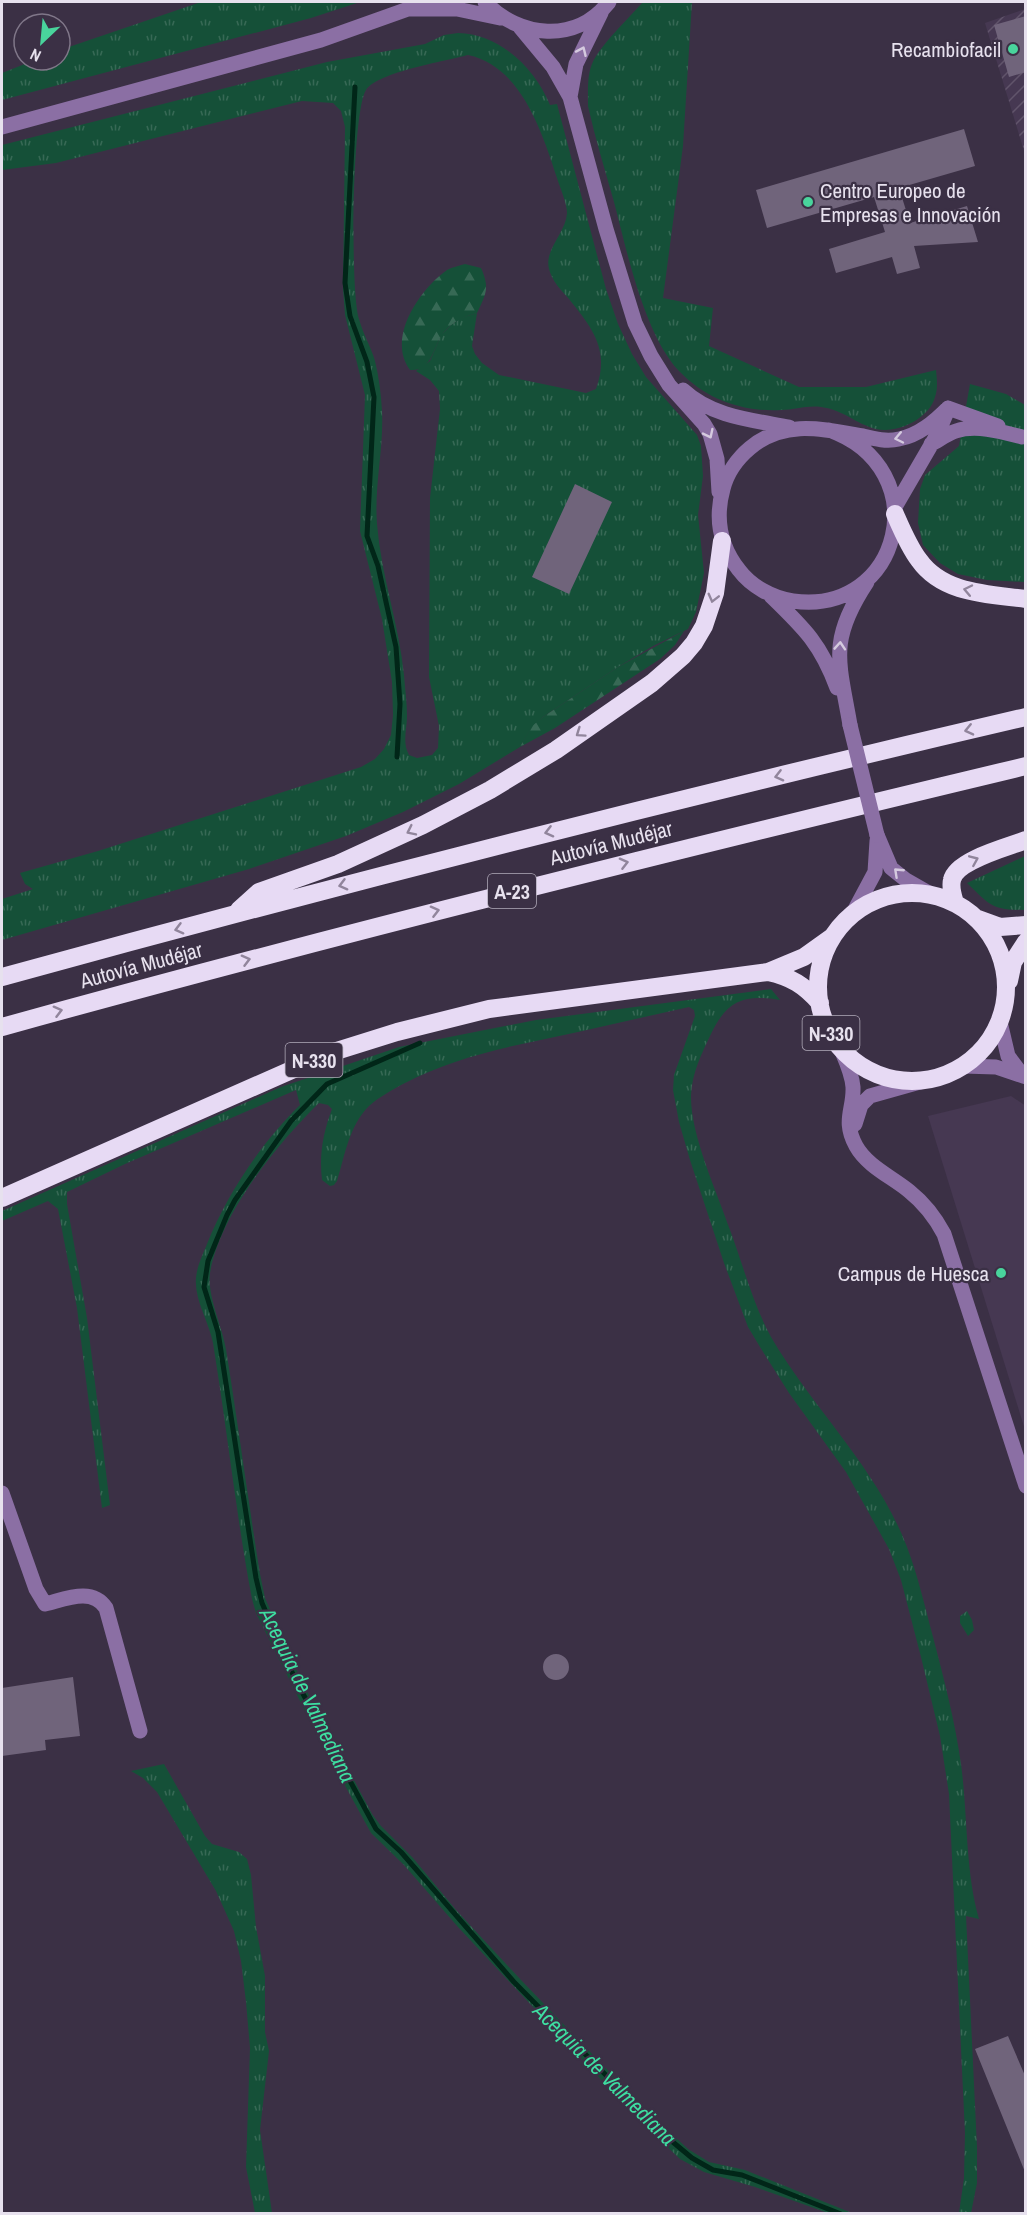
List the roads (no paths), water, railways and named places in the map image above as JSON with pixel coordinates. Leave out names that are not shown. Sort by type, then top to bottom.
[{"type":"highway","points":[[895,511],[913,551],[935,577],[963,590],[1026,599]]},
{"type":"highway","points":[[235,914],[259,892],[304,878],[348,860],[490,790],[556,750],[652,683],[683,656],[704,626],[714,592],[722,541]]},
{"type":"highway","name":"Autovía Mudéjar","points":[[2,977],[531,837],[1026,717]]},
{"type":"highway","name":"Autovía Mudéjar","points":[[2,1027],[201,972],[582,873],[1026,766]]},
{"type":"highway","points":[[955,903],[951,888],[952,879],[960,867],[1026,840]]},
{"type":"highway","name":"N-330","points":[[2,1198],[330,1053],[397,1032],[489,1008],[768,972],[804,957],[832,937],[852,915],[864,907],[891,896],[905,893],[934,896],[955,903],[977,918],[1000,927],[1026,926]]},
{"type":"highway","name":"N-330","points":[[977,918],[994,940],[1000,953],[1006,981],[1006,995]]},
{"type":"highway","name":"N-330","points":[[832,937],[819,976],[820,1003],[824,1018],[840,1047],[859,1064],[882,1076],[908,1081],[934,1078],[963,1066],[985,1047],[1000,1022],[1013,962],[1026,942]]},
{"type":"highway","name":"N-330","points":[[768,972],[799,982],[820,1003]]},
{"type":"street","points":[[2,127],[321,40],[423,2]]},
{"type":"street","points":[[485,2],[505,19],[537,31],[555,31],[573,27],[590,19],[606,5]]},
{"type":"street","points":[[570,96],[576,64],[606,5]]},
{"type":"street","points":[[408,9],[457,9],[505,19]]},
{"type":"street","points":[[519,26],[553,67],[570,96],[623,289],[643,341],[679,398],[699,418],[710,434],[717,459],[719,522],[722,541],[730,557],[753,585],[769,594],[805,603],[842,596],[872,574]]},
{"type":"street","points":[[661,371],[687,395],[713,410],[738,418],[791,428]]},
{"type":"street","points":[[719,504],[728,477],[743,454],[757,442],[774,433],[791,428],[810,427],[882,440],[898,440],[926,428],[948,408]]},
{"type":"street","points":[[948,408],[987,421],[1024,438]]},
{"type":"street","points":[[934,896],[906,880],[891,868],[877,835],[850,725],[839,659],[840,636],[849,611],[882,561],[889,546],[895,511],[948,408]]},
{"type":"street","points":[[930,444],[958,430],[967,429],[989,430],[1024,438]]},
{"type":"street","points":[[829,430],[846,436],[874,458],[891,489],[895,511]]},
{"type":"street","points":[[769,594],[811,637],[821,651],[850,725]]},
{"type":"street","points":[[852,915],[875,872],[877,835]]},
{"type":"street","points":[[1000,1022],[1008,1056],[1024,1076]]},
{"type":"street","points":[[840,1047],[853,1084],[848,1118],[853,1138],[868,1160],[909,1191],[929,1210],[944,1234],[1026,1486]]},
{"type":"street","points":[[963,1066],[996,1068],[1024,1076]]},
{"type":"street","points":[[853,1138],[857,1114],[865,1100],[879,1092],[934,1078]]},
{"type":"street","points":[[2,1493],[36,1589],[45,1604],[88,1595],[97,1597],[106,1608],[140,1731]]},
{"type":"waterway","name":"Acequia de Valmediana","points":[[355,87],[345,283],[350,316],[367,362],[374,397],[367,536],[378,566],[396,647],[400,704],[397,757]]},
{"type":"waterway","name":"Acequia de Valmediana","points":[[420,1043],[327,1084],[291,1121],[235,1200],[208,1261],[204,1287],[218,1332],[256,1578],[262,1603],[295,1679],[376,1829],[401,1852],[514,1982],[668,2138],[692,2158],[713,2170],[742,2175],[841,2214]]},
{"type":"place","name":"Recambiofacil","points":[[1013,49]]},
{"type":"place","name":"Centro Europeo de Empresas e Innovación","points":[[808,202]]},
{"type":"place","name":"Campus de Huesca","points":[[1001,1273]]}]
